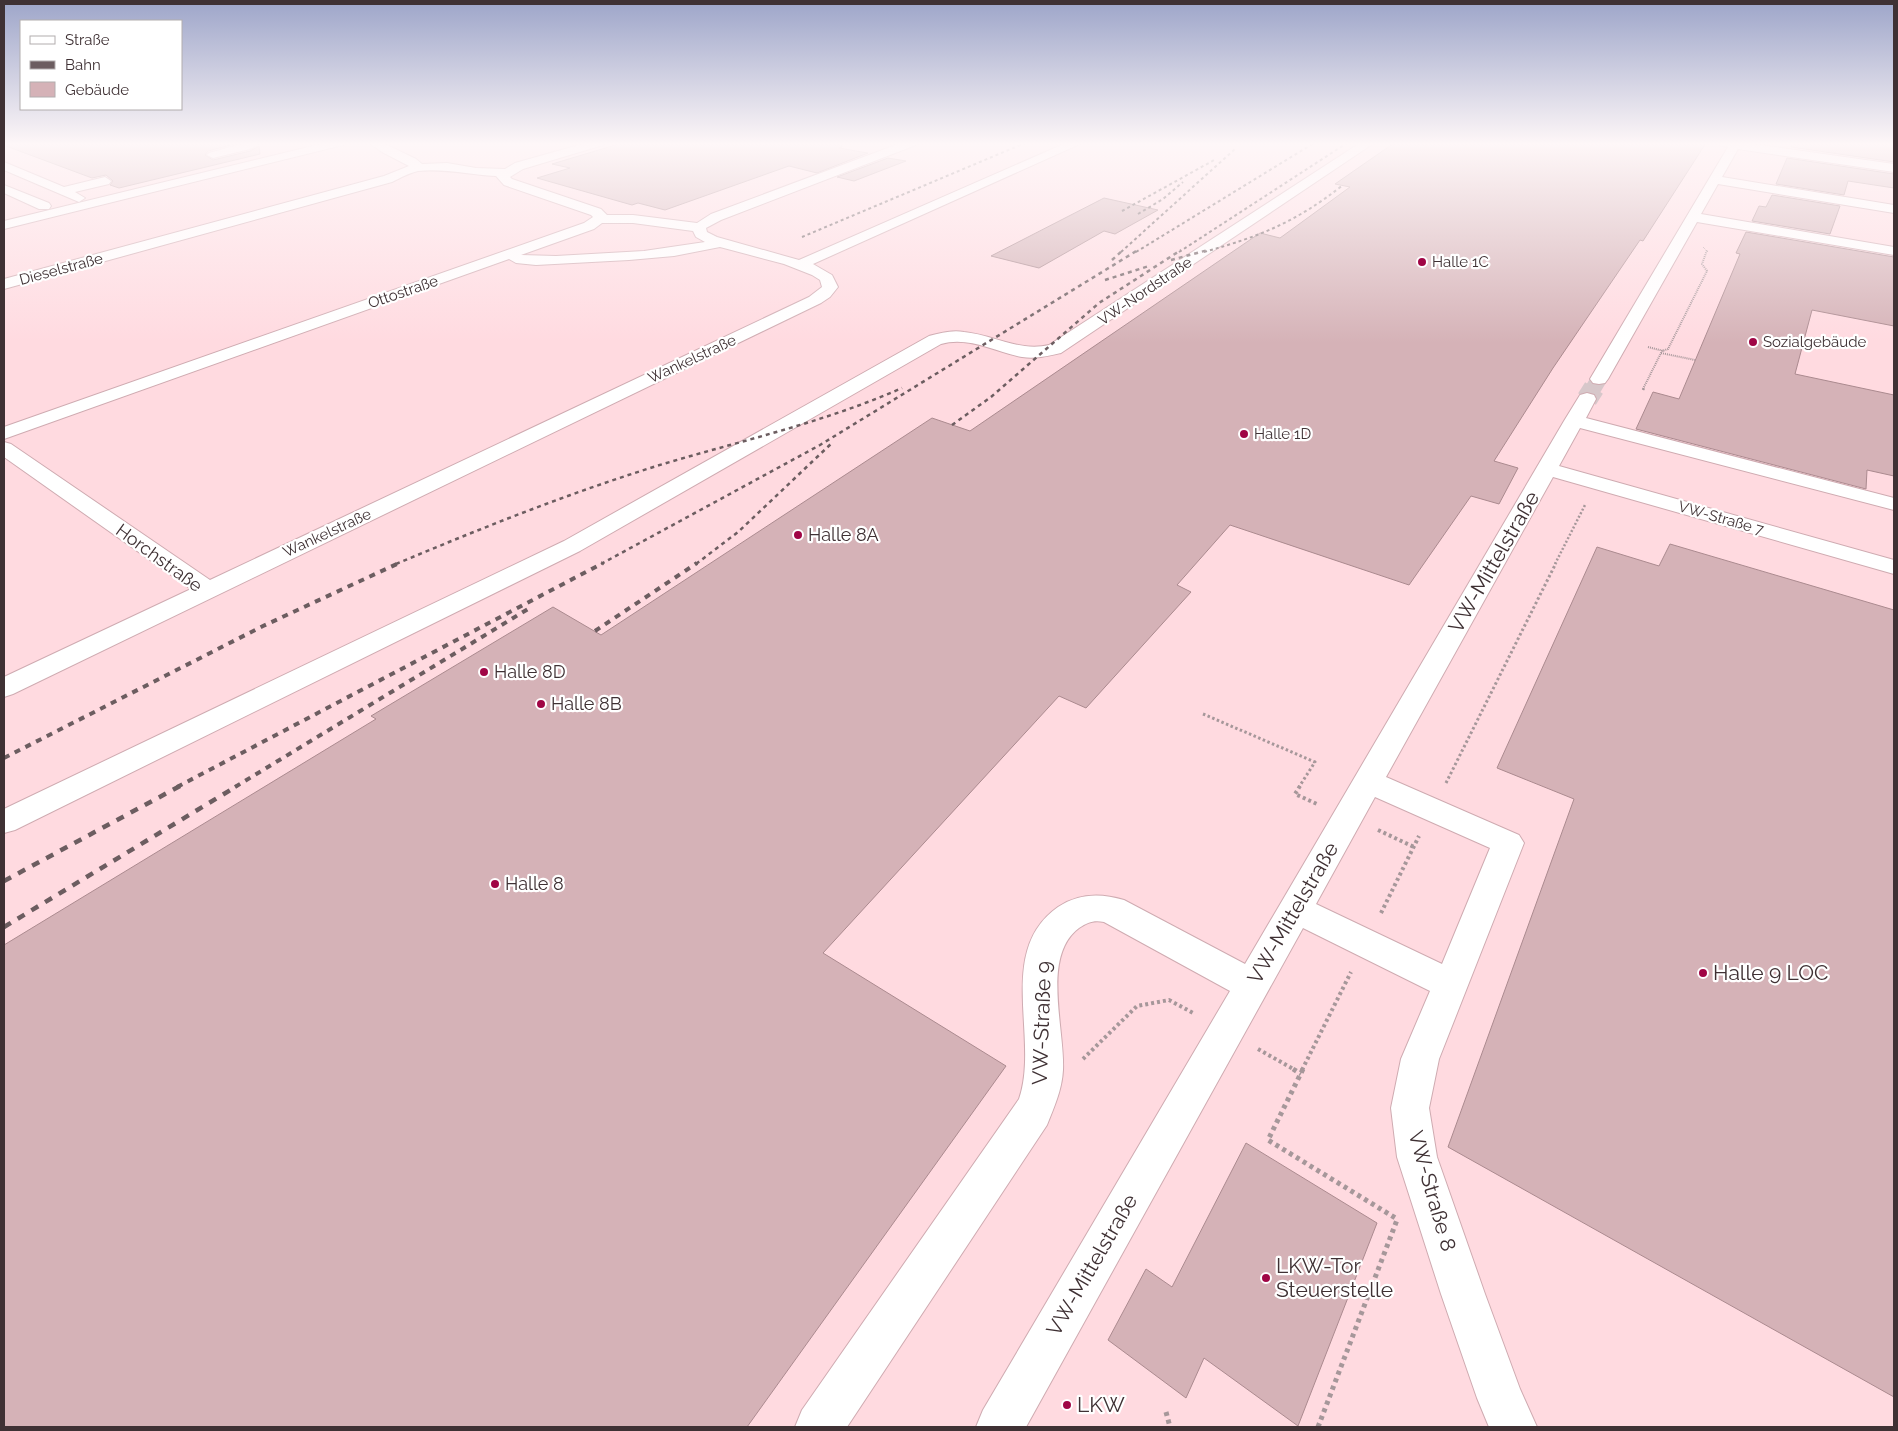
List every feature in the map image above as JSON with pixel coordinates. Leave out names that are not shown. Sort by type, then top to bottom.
[{"type":"street","points":[[4,216],[29,210]]},
{"type":"street","points":[[4,225],[66,210]]},
{"type":"street","name":"Dieselstraße","points":[[4,284],[275,210]]},
{"type":"street","points":[[591,210],[600,215],[599,219],[633,219],[670,226],[699,227],[716,216],[733,210]]},
{"type":"street","points":[[799,265],[924,210]]},
{"type":"street","name":"VW-Nordstraße","points":[[4,822],[572,546],[935,340],[946,336],[958,335],[1015,352],[1040,354],[1055,350],[1267,210]]},
{"type":"street","name":"VW-Mittelstraße","points":[[1000,1427],[1547,469],[1698,210]]},
{"type":"street","points":[[1694,217],[1894,251]]},
{"type":"street","name":"Ottostraße","points":[[4,433],[576,232],[599,219]]},
{"type":"street","name":"Wankelstraße","points":[[208,590],[815,300],[825,294],[830,287],[829,282],[816,271],[721,242],[700,234],[699,227]]},
{"type":"street","points":[[505,257],[549,261],[667,255],[691,251],[721,242]]},
{"type":"street","points":[[1587,400],[1894,504]]},
{"type":"street","name":"Horchstraße","points":[[4,448],[208,590],[4,688]]},
{"type":"street","name":"VW-Straße 7","points":[[1547,469],[1894,567]]},
{"type":"street","name":"VW-Straße 8","points":[[1369,782],[1508,843],[1418,1068],[1410,1108],[1412,1134],[1417,1157],[1462,1294],[1500,1398],[1513,1427]]},
{"type":"street","name":"VW-Straße 9","points":[[819,1427],[1025,1125],[1040,1098],[1044,1066],[1041,1007],[1043,955],[1050,935],[1057,926],[1066,917],[1084,909],[1104,907],[1120,913],[1252,985]]},
{"type":"street","points":[[1296,909],[1451,985]]},
{"type":"path","points":[[1642,390],[1661,353],[1668,349],[1707,271],[1702,264],[1708,251],[1702,246]]},
{"type":"path","points":[[1661,353],[1695,360]]},
{"type":"path","points":[[1203,714],[1315,762],[1295,794],[1414,847]]},
{"type":"path","points":[[1044,1066],[1081,1061],[1137,1006],[1169,1000],[1301,1074]]},
{"type":"path","points":[[1318,1427],[1397,1219]]},
{"type":"path","points":[[1166,1412],[1170,1427]]},
{"type":"shaded area","points":[[4,210],[1894,210],[1894,1427],[4,1427]]},
{"type":"building","points":[[1081,210],[1158,210],[1115,234],[1104,231],[1039,268],[991,256]]},
{"type":"building","name":"Halle 8","points":[[1319,210],[1663,210],[1643,241],[1640,240],[1553,368],[1494,461],[1518,468],[1499,504],[1471,496],[1409,585],[1230,525],[1177,585],[1191,592],[1086,708],[1059,696],[823,953],[1006,1066],[747,1427],[4,1427],[4,945],[376,719],[371,716],[553,607],[601,635],[932,418],[970,431],[1260,233],[1280,238]]},
{"type":"building","points":[[1757,210],[1839,210],[1830,234],[1752,221]]},
{"type":"building","points":[[1746,232],[1894,257],[1894,326],[1812,310],[1795,374],[1894,395],[1894,476],[1867,470],[1866,489],[1636,429],[1653,392],[1679,399],[1740,254],[1736,253]]},
{"type":"building","name":"Halle 9 LOC","points":[[1670,544],[1894,610],[1894,1397],[1448,1147],[1574,799],[1497,768],[1597,547],[1659,566]]},
{"type":"building","name":"LKW-Tor Steuerstelle","points":[[1246,1143],[1377,1223],[1298,1426],[1204,1358],[1186,1398],[1108,1340],[1146,1269],[1172,1287]]},
{"type":"tunnel","points":[[1593,389],[1599,379]]},
{"type":"tunnel","points":[[1587,399],[1594,388]]},
{"type":"railway","points":[[802,237],[867,210]]},
{"type":"railway","points":[[1138,214],[1145,210]]},
{"type":"railway","points":[[1121,252],[1168,210]]},
{"type":"railway","points":[[1136,252],[1205,210]]},
{"type":"railway","points":[[1179,252],[1244,210]]},
{"type":"railway","points":[[1204,252],[1261,234],[1308,210]]},
{"type":"railway","points":[[1112,260],[1123,250]]},
{"type":"railway","points":[[601,564],[820,445],[1138,250]]},
{"type":"railway","points":[[952,425],[991,397],[1099,303],[1181,250]]},
{"type":"railway","points":[[1171,260],[1208,250]]},
{"type":"railway","points":[[1105,280],[1149,266]]},
{"type":"railway","points":[[396,564],[495,523],[595,486],[663,464],[814,421],[902,388]]},
{"type":"railway","points":[[696,564],[738,532],[833,442]]},
{"type":"railway","points":[[4,758],[263,626],[399,563]]},
{"type":"railway","points":[[177,787],[603,563]]},
{"type":"railway","points":[[595,631],[697,563]]},
{"type":"railway","points":[[235,787],[528,609]]},
{"type":"railway","points":[[4,881],[180,786]]},
{"type":"railway","points":[[4,927],[237,786]]},
{"type":"place","name":"Halle 1C","points":[[1422,262]]},
{"type":"place","name":"Sozialgebäude","points":[[1753,342]]},
{"type":"place","name":"Halle 1D","points":[[1244,434]]},
{"type":"place","name":"Halle 8A","points":[[798,535]]},
{"type":"place","name":"Halle 8D","points":[[484,672]]},
{"type":"place","name":"Halle 8B","points":[[541,704]]},
{"type":"place","name":"Halle 8","points":[[495,884]]},
{"type":"place","name":"Halle 9 LOC","points":[[1703,973]]},
{"type":"place","name":"LKW-Tor Steuerstelle","points":[[1266,1278]]},
{"type":"place","name":"LKW","points":[[1067,1405]]}]
